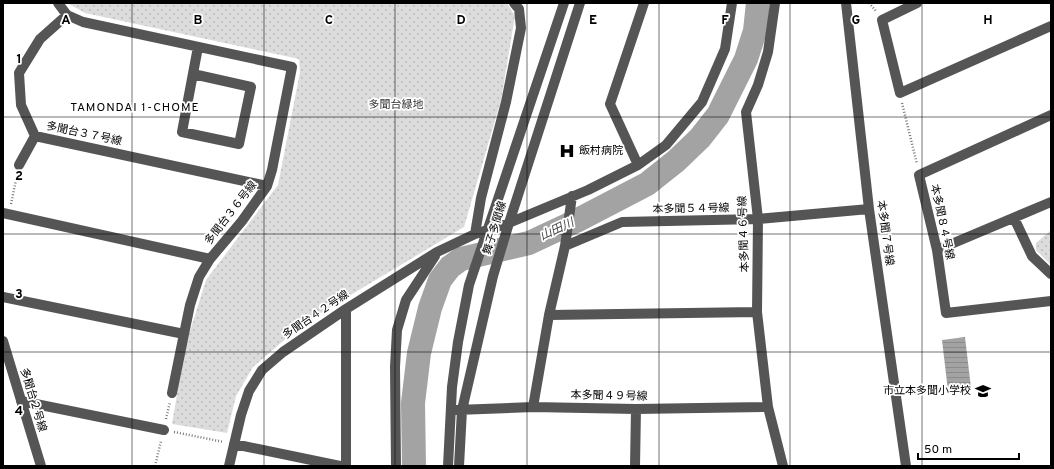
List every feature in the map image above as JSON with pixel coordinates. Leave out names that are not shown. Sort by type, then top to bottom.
[{"type":"street","points":[[58,3],[67,15]]},
{"type":"street","points":[[475,234],[481,198],[506,102],[521,28],[519,9],[514,3]]},
{"type":"street","name":"舞子多聞線","points":[[448,466],[452,387],[457,349],[469,285],[564,3]]},
{"type":"street","name":"舞子多聞線","points":[[460,466],[462,410],[493,276],[508,222],[580,3]]},
{"type":"street","points":[[638,165],[610,104],[644,3]]},
{"type":"street","name":"多聞台４２号線","points":[[229,466],[241,415],[249,392],[262,370],[283,352],[346,309],[438,252],[475,234],[486,231],[572,196],[638,165],[666,145],[702,102],[725,49],[732,3]]},
{"type":"street","name":"本多聞４６号線","points":[[775,3],[768,52],[758,85],[746,112],[758,219],[757,312],[768,407],[783,466]]},
{"type":"street","name":"本多聞７号線","points":[[846,3],[869,209],[906,466]]},
{"type":"street","points":[[917,3],[882,20],[900,93],[1051,26]]},
{"type":"street","name":"多聞台３６号線","points":[[67,15],[83,22],[292,67],[272,170],[267,186],[242,221],[210,259],[199,277],[190,305],[172,393]]},
{"type":"street","name":"多聞台３７号線","points":[[67,15],[40,40],[19,74],[22,105],[35,136],[267,186]]},
{"type":"street","points":[[193,74],[251,87],[239,144],[182,132],[198,47]]},
{"type":"street","name":"本多聞８４号線","points":[[1051,115],[919,175],[937,250],[946,313],[1051,301]]},
{"type":"street","points":[[19,165],[35,136]]},
{"type":"street","points":[[533,407],[549,315],[565,246],[572,196]]},
{"type":"street","points":[[937,250],[1051,202]]},
{"type":"street","name":"本多聞５４号線","points":[[565,246],[622,222],[758,219],[869,209]]},
{"type":"street","points":[[6,213],[210,259]]},
{"type":"street","points":[[1014,218],[1032,256],[1051,274]]},
{"type":"street","points":[[396,466],[395,367],[397,330],[406,300],[438,252]]},
{"type":"street","points":[[3,297],[184,334]]},
{"type":"street","points":[[346,309],[346,466]]},
{"type":"street","points":[[549,315],[757,312]]},
{"type":"street","name":"多聞台２号線","points":[[3,341],[41,466]]},
{"type":"street","points":[[21,401],[164,430]]},
{"type":"street","name":"本多聞４９号線","points":[[450,409],[462,410],[533,407],[636,410],[768,407]]},
{"type":"street","points":[[635,466],[636,410]]},
{"type":"street","points":[[234,444],[340,466]]},
{"type":"path","points":[[900,93],[919,175]]},
{"type":"path","points":[[6,213],[19,165]]},
{"type":"path","points":[[164,430],[234,444]]},
{"type":"green space","name":"多聞台緑地","points":[[67,3],[507,3],[515,16],[501,100],[464,227],[314,317],[253,367],[236,396],[227,433],[172,424],[185,347],[206,280],[278,185],[300,72],[299,59],[85,13]]},
{"type":"green space","points":[[1051,230],[1051,265],[1036,250],[1036,243]]},
{"type":"shaded area","points":[[965,337],[971,388],[948,391],[942,340]]},
{"type":"waterway","name":"山田川","points":[[414,466],[413,403],[419,353],[430,308],[440,280],[450,267],[461,259],[529,243],[576,221],[647,184],[676,161],[700,138],[718,115],[746,59],[755,31],[758,3]]},
{"type":"place","name":"飯村病院","points":[[567,151]]},
{"type":"place","name":"市立本多聞小学校","points":[[983,391]]},
{"type":"district","name":"TAMONDAI 1-CHOME","points":[[135,108]]}]
